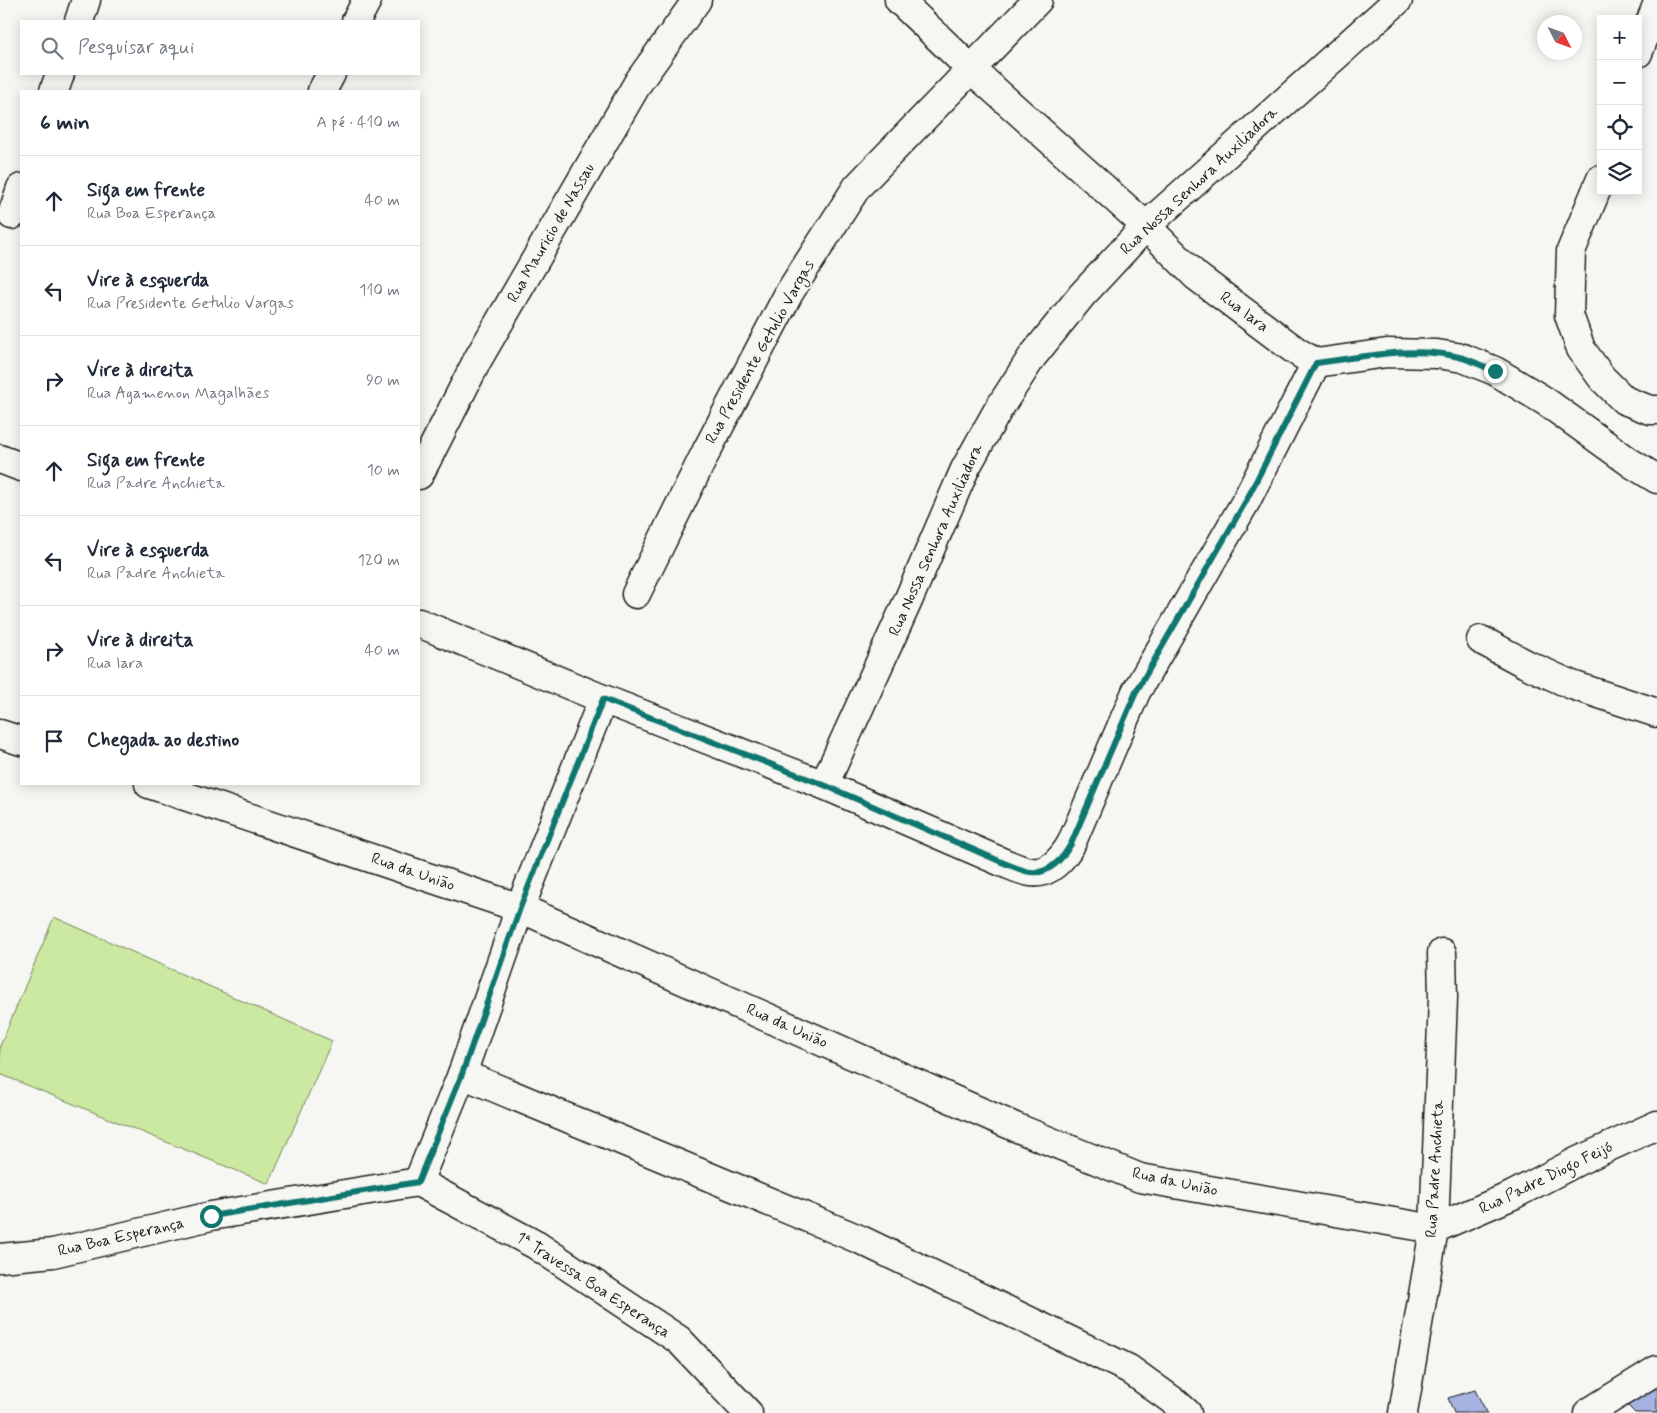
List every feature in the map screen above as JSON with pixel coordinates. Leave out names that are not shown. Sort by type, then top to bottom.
[{"type":"street","points":[[79,20],[86,0]]},
{"type":"street","points":[[357,20],[367,0]]},
{"type":"street","name":"Rua Mauricio de Nassau","points":[[420,473],[478,359],[639,80],[697,0]]},
{"type":"street","name":"Rua Iara","points":[[899,0],[971,69],[1146,226],[1196,276],[1296,352],[1316,363]]},
{"type":"street","name":"Rua Presidente Getulio Vargas","points":[[636,594],[706,452],[789,293],[857,187],[1038,0]]},
{"type":"street","name":"Rua Nossa Senhora Auxiliadora","points":[[824,785],[907,603],[965,469],[998,410],[1032,357],[1082,295],[1146,226],[1398,0]]},
{"type":"street","points":[[1642,43],[1657,5]]},
{"type":"street","points":[[54,90],[60,75]]},
{"type":"street","points":[[323,90],[330,75]]},
{"type":"street","points":[[1597,189],[1571,251],[1569,315],[1581,349],[1602,378],[1624,400],[1650,410],[1657,410]]},
{"type":"street","points":[[11,215],[20,191]]},
{"type":"street","points":[[420,623],[603,699],[824,785],[1004,863],[1031,872],[1038,872],[1047,869],[1064,857],[1136,692],[1246,501],[1316,363],[1387,353],[1437,354],[1463,358],[1495,371],[1545,401],[1630,463],[1657,479]]},
{"type":"street","points":[[0,459],[20,467]]},
{"type":"street","points":[[1482,640],[1526,664],[1572,685],[1657,713]]},
{"type":"street","points":[[418,1182],[462,1074],[520,908],[603,699]]},
{"type":"street","points":[[0,734],[20,741]]},
{"type":"street","name":"Rua da União","points":[[152,785],[520,908],[1015,1127],[1140,1178],[1434,1229]]},
{"type":"street","name":"Rua Padre Anchieta","points":[[1403,1413],[1434,1229],[1443,998],[1442,953]]},
{"type":"street","points":[[462,1074],[861,1240],[1130,1369],[1187,1413]]},
{"type":"street","name":"Rua Padre Diogo Feijó","points":[[1434,1229],[1513,1195],[1578,1161],[1657,1125]]},
{"type":"street","name":"Rua Boa Esperança","points":[[0,1258],[53,1253],[211,1216],[418,1182]]},
{"type":"street","name":"1ª Travessa Boa Esperança","points":[[418,1182],[536,1245],[679,1340],[748,1413]]},
{"type":"street","points":[[1588,1413],[1657,1370]]},
{"type":"green space","points":[[54,917],[332,1041],[269,1184],[0,1074],[0,1046]]},
{"type":"building","points":[[1652,1381],[1657,1386],[1657,1413],[1635,1413],[1626,1404]]},
{"type":"building","points":[[1475,1390],[1487,1413],[1454,1413],[1448,1398]]},
{"type":"route","points":[[211,1216],[418,1182],[462,1074],[520,908],[603,699],[824,785],[1004,863],[1031,872],[1047,869],[1064,857],[1071,844],[1136,692],[1246,501],[1316,363],[1387,353],[1437,354],[1463,358],[1495,371]]}]
